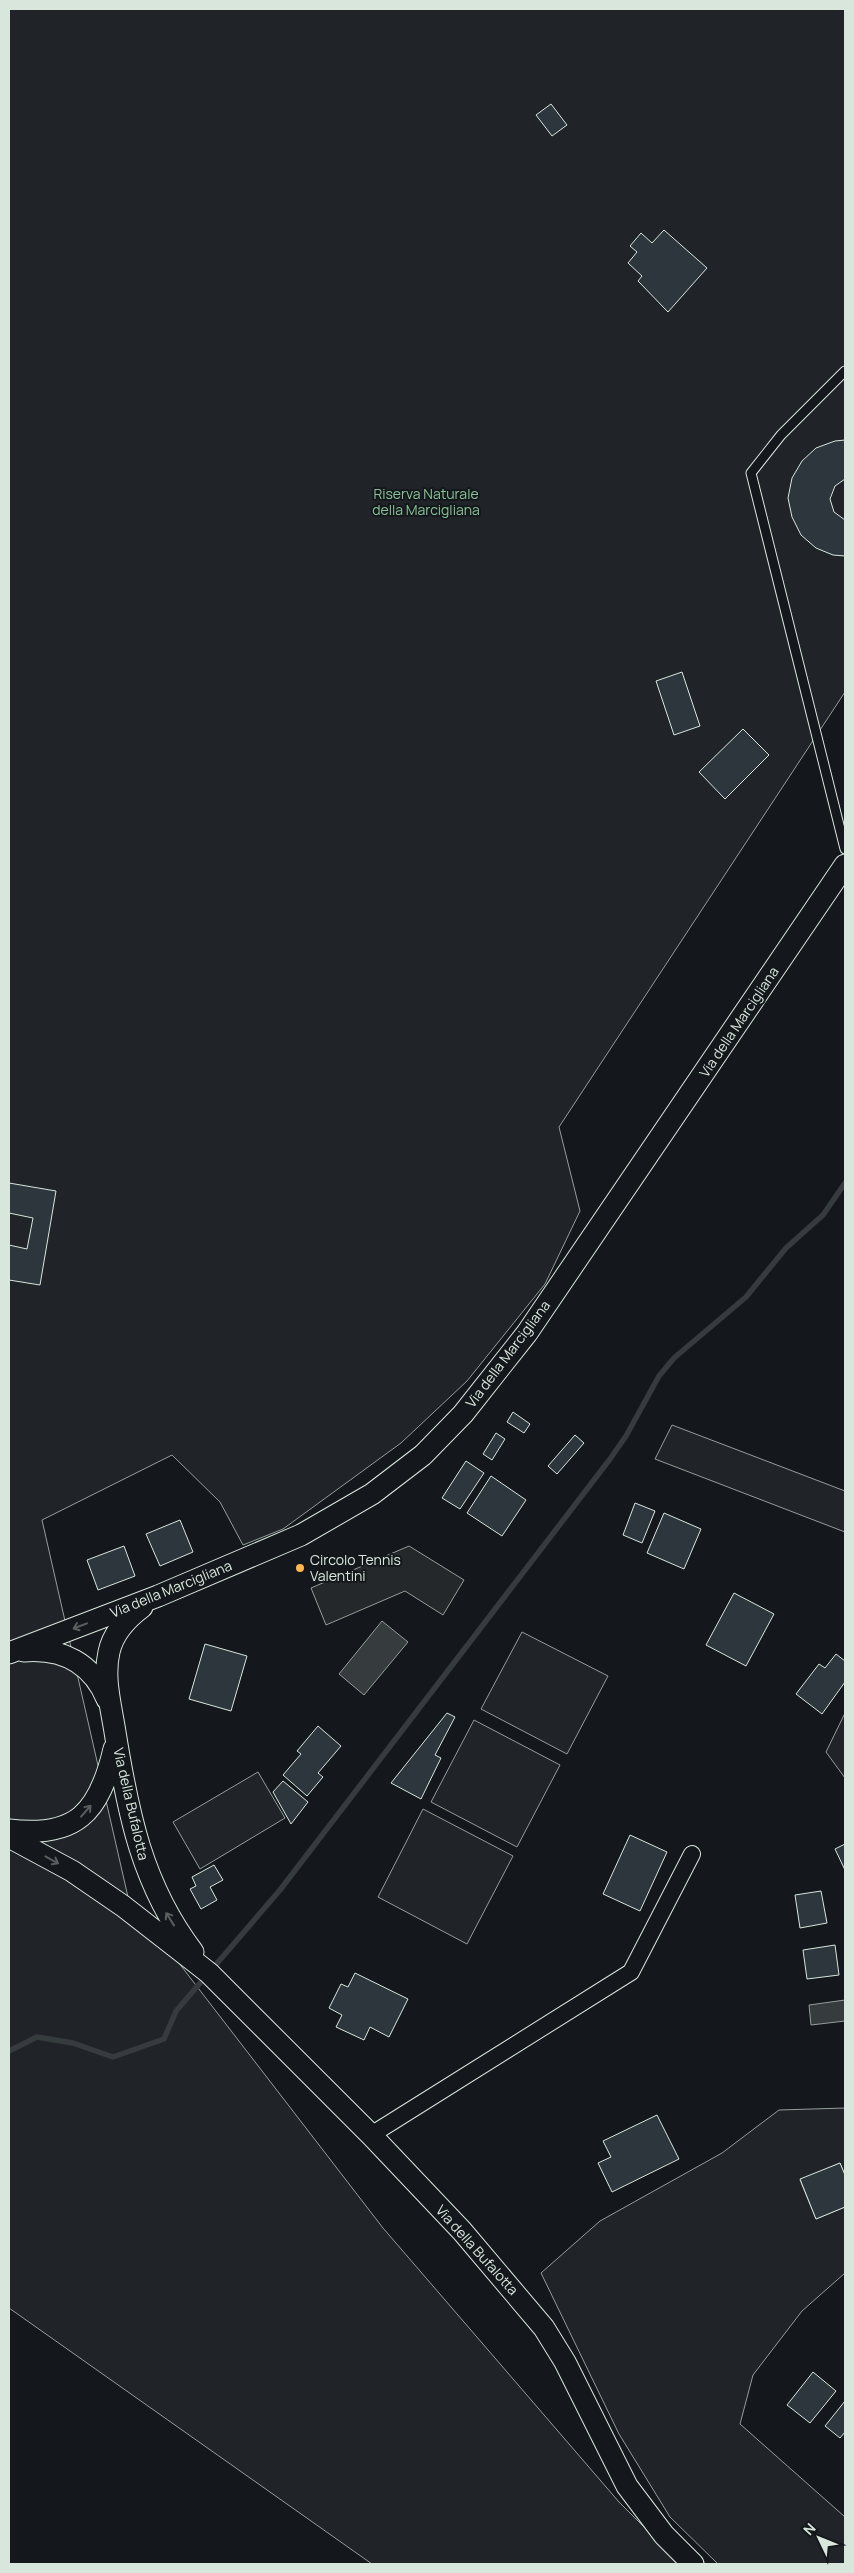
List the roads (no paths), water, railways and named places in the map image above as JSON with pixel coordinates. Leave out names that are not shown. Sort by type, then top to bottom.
[{"type":"street","name":"Via della Marcigliana","points":[[10,1652],[158,1596],[284,1542],[338,1515],[398,1475],[444,1435],[527,1333],[845,865]]},
{"type":"street","points":[[111,1707],[107,1670],[108,1654],[114,1636],[132,1615],[158,1596]]},
{"type":"street","points":[[10,1652],[46,1651],[70,1657],[94,1676],[111,1707]]},
{"type":"street","name":"Via della Bufalotta","points":[[111,1707],[132,1824],[150,1880],[175,1928],[209,1973]]},
{"type":"street","points":[[9,1830],[54,1830],[76,1821],[93,1802],[104,1783],[116,1739]]},
{"type":"street","name":"Via della Bufalotta","points":[[9,1837],[72,1871],[123,1906],[209,1973],[371,2135],[462,2232],[544,2328],[565,2362],[627,2486],[664,2535],[694,2564]]},
{"type":"street","points":[[371,2135],[631,1972],[692,1854]]},
{"type":"lane","points":[[845,371],[781,435],[751,473],[845,849]]},
{"type":"waterway","points":[[9,2051],[37,2037],[73,2043],[113,2057],[164,2039],[176,2011],[280,1890],[610,1459],[626,1436],[659,1376],[674,1358],[746,1297],[786,1248],[823,1215],[845,1183]]},
{"type":"place","name":"Circolo Tennis Valentini","points":[[300,1568]]},
{"type":"park label","name":"Riserva Naturale della Marcigliana","points":[[426,502]]}]
